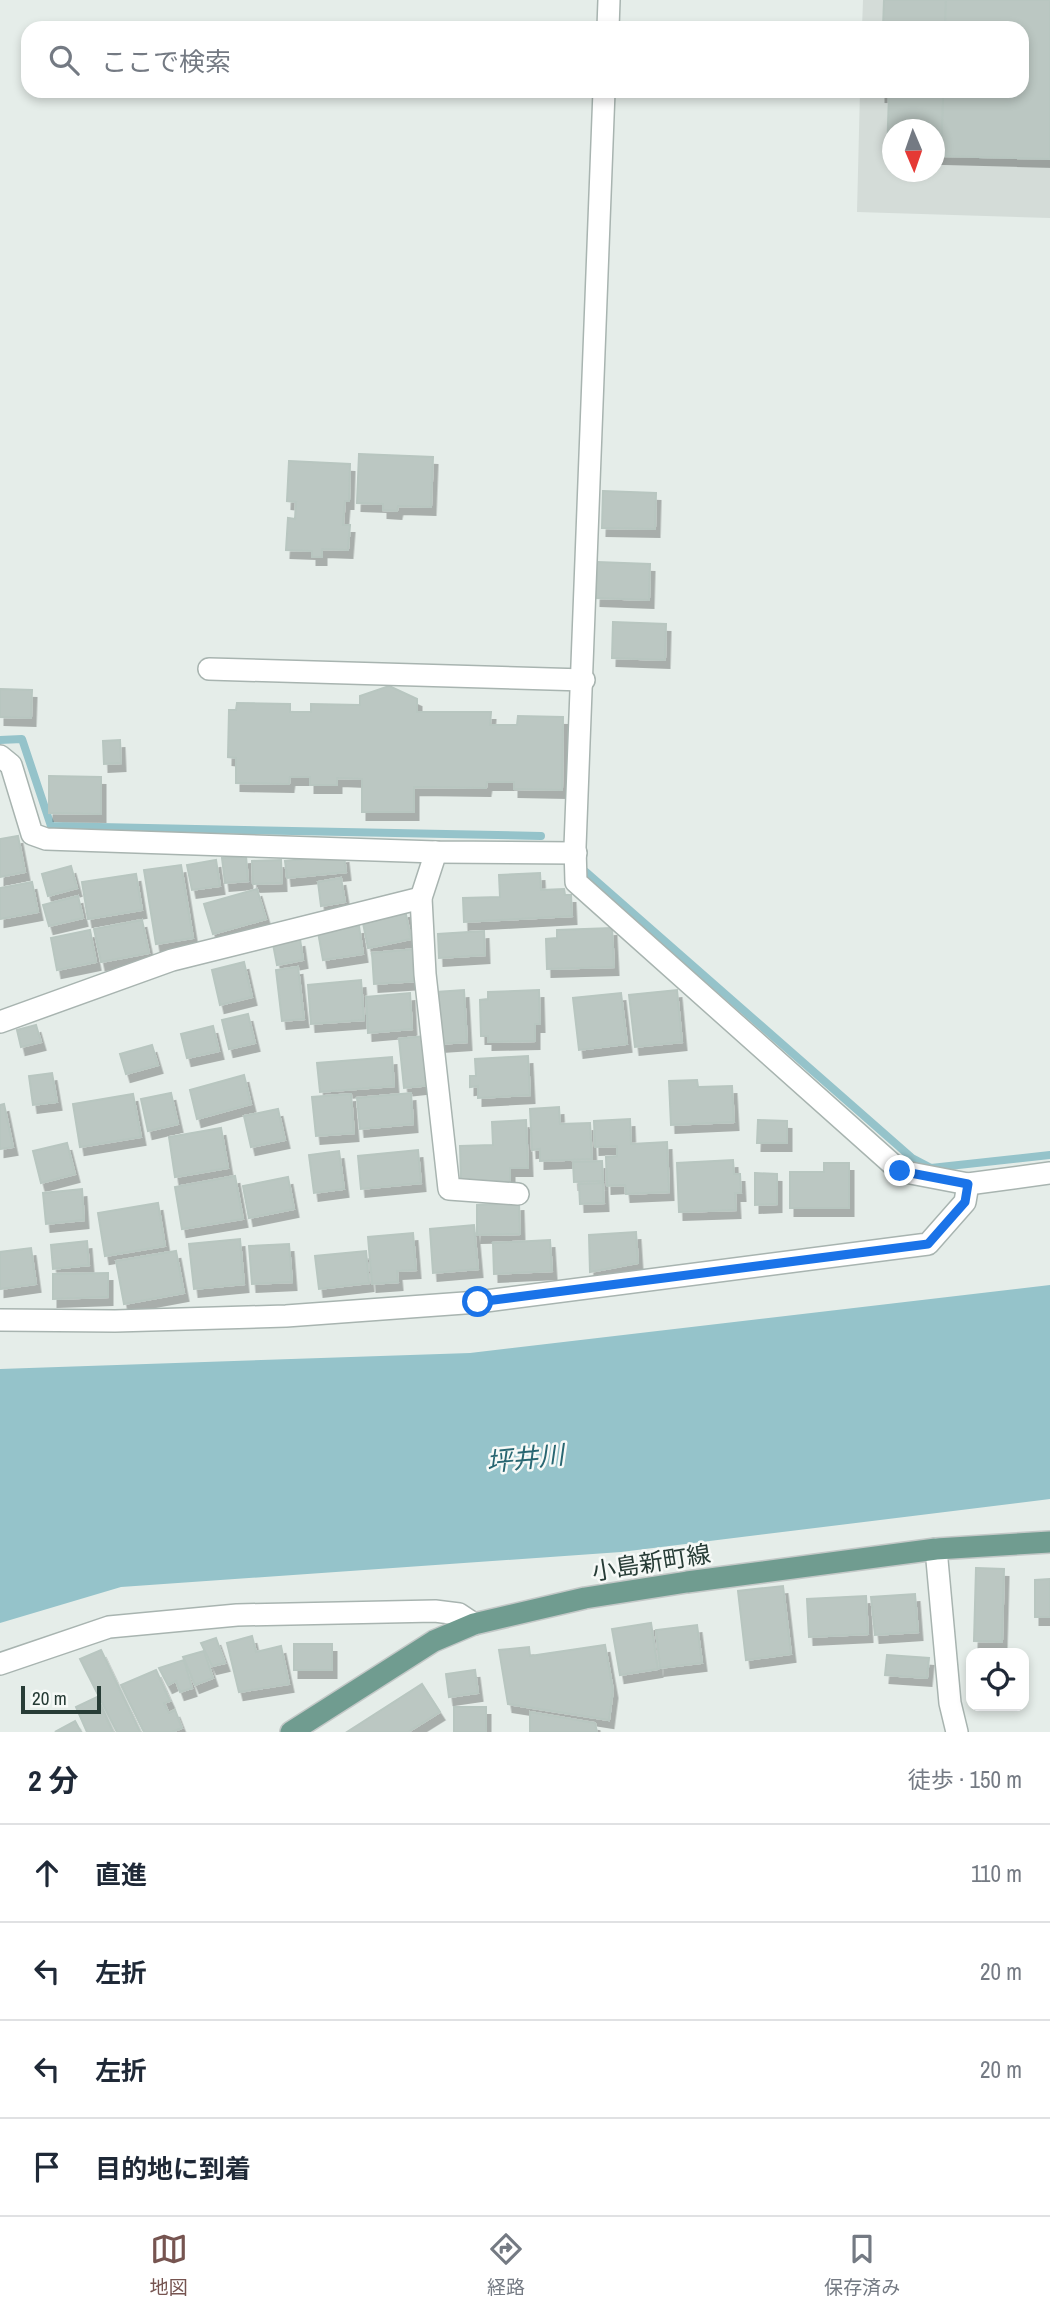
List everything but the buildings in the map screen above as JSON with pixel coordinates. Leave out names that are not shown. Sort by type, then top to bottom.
[{"type":"main road","name":"小島新町線","points":[[290,1732],[434,1641],[474,1624],[585,1598],[661,1586],[936,1549],[1050,1542]]},
{"type":"street","points":[[608,21],[609,0]]},
{"type":"street","points":[[604,98],[576,882],[900,1171],[968,1184],[1050,1173]]},
{"type":"street","points":[[209,669],[584,680]]},
{"type":"street","points":[[0,756],[11,765],[32,834],[46,839],[436,852],[576,853]]},
{"type":"street","points":[[436,852],[421,898],[425,974],[449,1189],[517,1194]]},
{"type":"street","points":[[0,1022],[172,960],[421,898]]},
{"type":"street","points":[[0,1320],[115,1321],[286,1316],[478,1302],[928,1244],[965,1202],[968,1184]]},
{"type":"street","points":[[936,1549],[950,1703],[957,1732]]},
{"type":"street","points":[[0,1664],[109,1627],[236,1615],[435,1611],[458,1614],[474,1624]]},
{"type":"shaded area","points":[[863,0],[1050,0],[1050,218],[857,212],[860,98],[1029,98],[1029,21],[862,21]]},
{"type":"water","name":"坪井川","points":[[1050,1285],[1050,1499],[621,1552],[121,1587],[0,1623],[0,1369],[470,1353]]},
{"type":"waterway","points":[[0,740],[22,739],[51,826],[541,836]]},
{"type":"waterway","points":[[586,872],[912,1158],[931,1168],[1050,1155]]},
{"type":"route","points":[[478,1302],[928,1244],[965,1202],[968,1184],[900,1171]]}]
